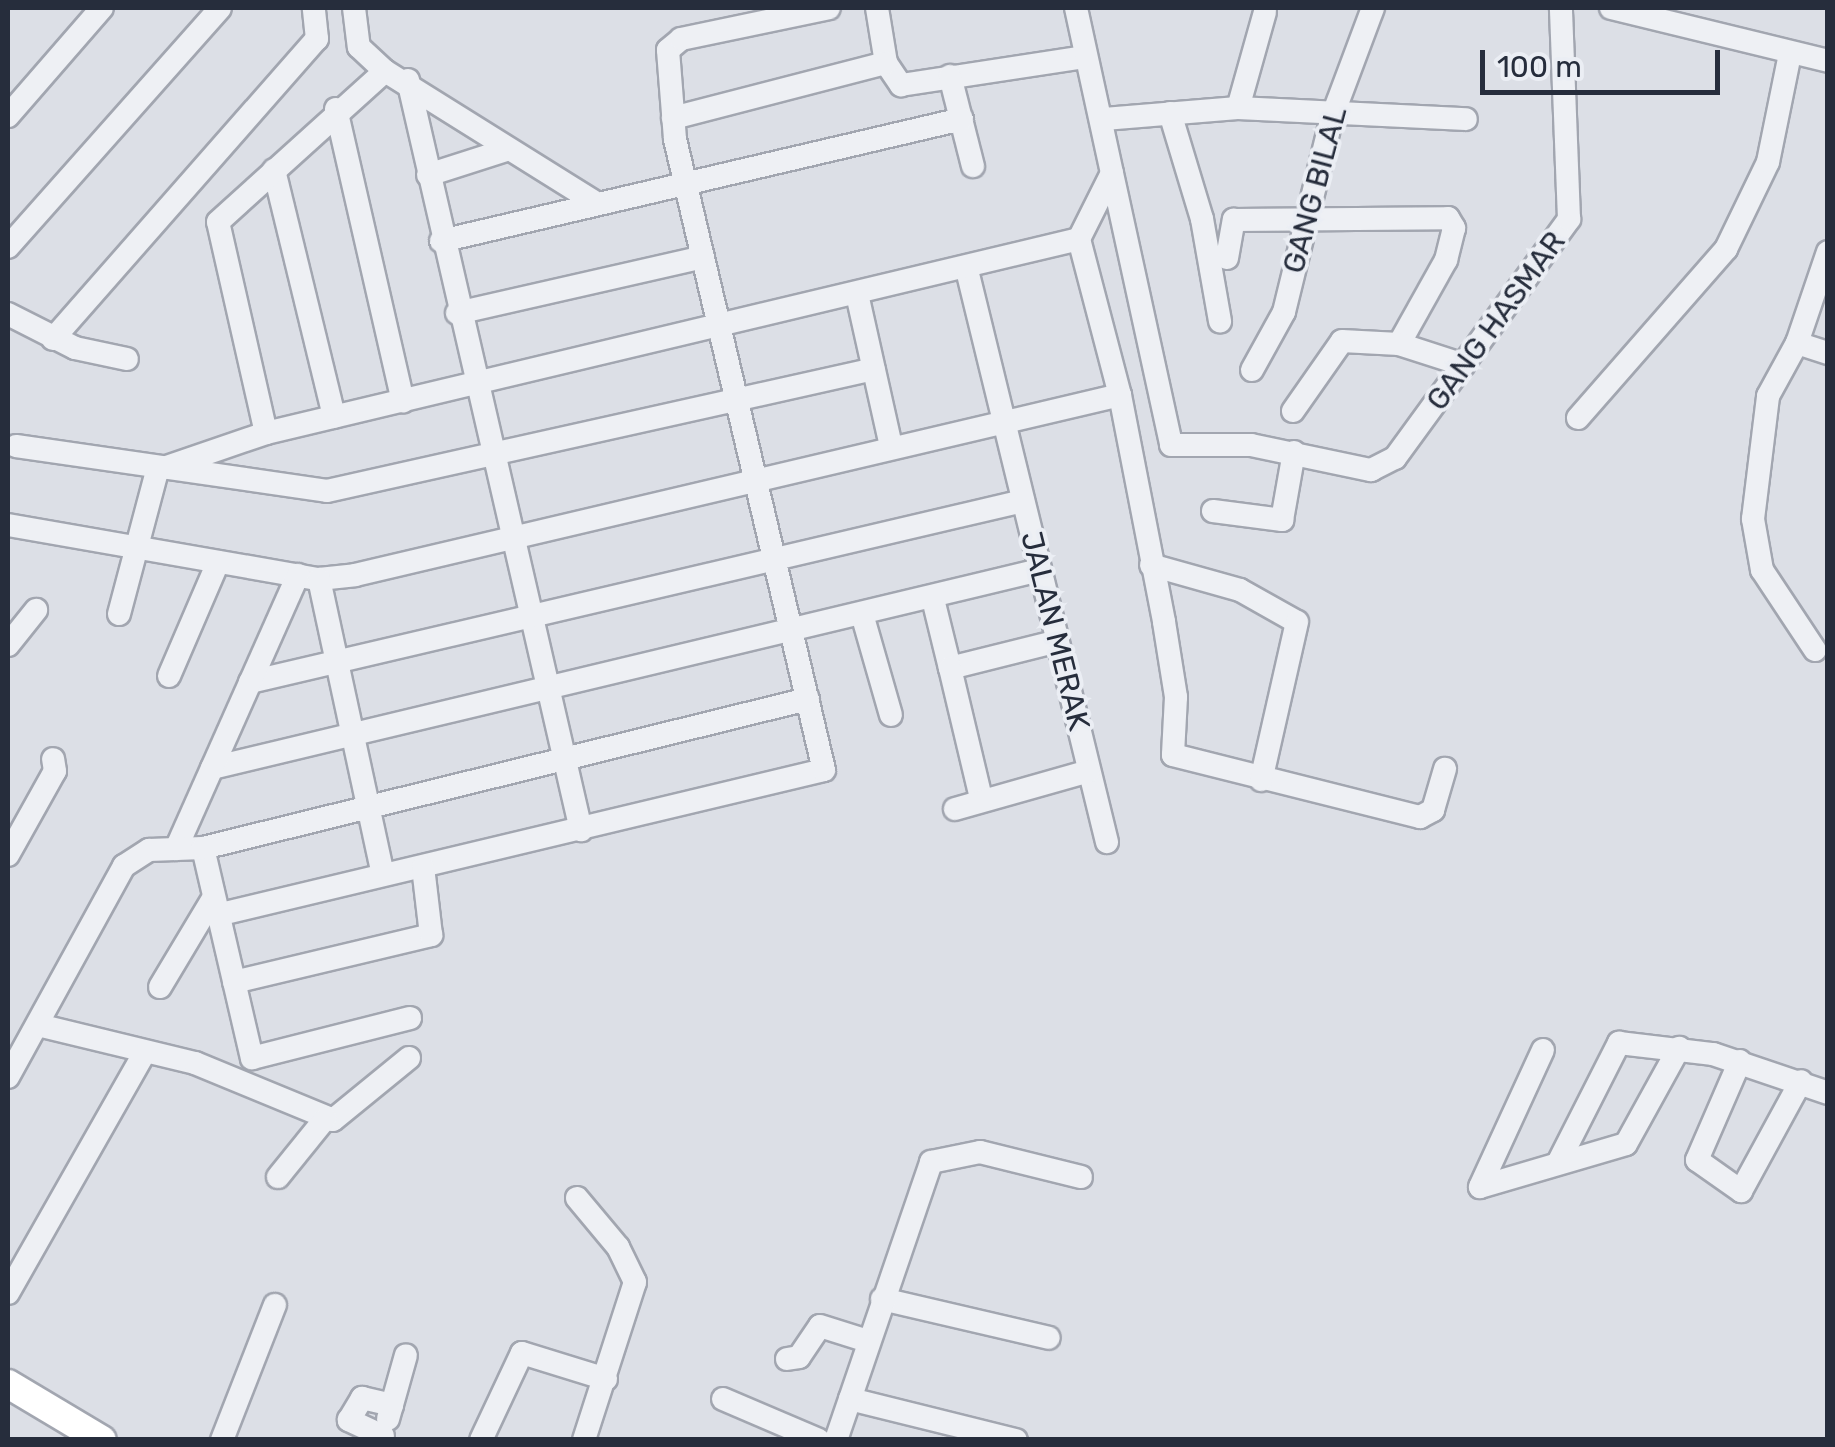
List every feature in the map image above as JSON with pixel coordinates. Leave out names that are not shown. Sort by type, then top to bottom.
[{"type":"main road","points":[[8,1384],[102,1440]]},
{"type":"street","points":[[8,116],[102,8]]},
{"type":"street","points":[[8,246],[220,8]]},
{"type":"street","points":[[54,339],[316,39],[314,8]]},
{"type":"street","points":[[354,8],[359,47],[385,71],[408,80],[506,150],[598,204]]},
{"type":"street","points":[[160,987],[215,908],[424,867],[822,772],[792,629],[686,188],[673,118],[671,43],[829,8]]},
{"type":"street","points":[[877,8],[886,63],[901,85],[1084,57]]},
{"type":"street","points":[[1057,8],[1077,19],[1084,57],[1104,119],[1171,445],[1294,452],[1282,520],[1213,511]]},
{"type":"street","name":"GANG BILAL","points":[[1252,370],[1284,312],[1332,117],[1372,8]]},
{"type":"street","name":"GANG HASMAR","points":[[1294,452],[1382,468],[1464,365],[1569,219],[1561,8]]},
{"type":"street","points":[[1611,8],[1828,61]]},
{"type":"street","points":[[1238,108],[1265,12]]},
{"type":"street","points":[[1578,418],[1726,249],[1768,162],[1790,54]]},
{"type":"street","points":[[673,118],[886,63]]},
{"type":"street","points":[[266,433],[216,236],[225,214],[336,109],[385,71]]},
{"type":"street","points":[[950,76],[974,166]]},
{"type":"street","points":[[408,80],[457,313],[581,830]]},
{"type":"street","points":[[1104,119],[1238,108],[1332,117],[1466,119]]},
{"type":"street","points":[[336,109],[403,401]]},
{"type":"street","points":[[1170,114],[1202,219],[1220,321]]},
{"type":"street","points":[[441,241],[686,188],[962,119]]},
{"type":"street","points":[[428,175],[506,150]]},
{"type":"street","points":[[274,170],[334,418]]},
{"type":"street","points":[[1112,172],[1079,239],[1120,395],[1176,697],[1173,756],[1420,817],[1433,810],[1445,769]]},
{"type":"street","points":[[1228,258],[1234,220],[1452,221],[1446,260],[1399,344]]},
{"type":"street","points":[[161,468],[266,433],[967,270],[1079,239]]},
{"type":"street","points":[[1815,650],[1789,620],[1753,538],[1768,396],[1797,343],[1828,252]]},
{"type":"street","points":[[457,313],[703,256]]},
{"type":"street","name":"JALAN MERAK","points":[[967,270],[1107,842]]},
{"type":"street","points":[[857,294],[891,446]]},
{"type":"street","points":[[8,314],[54,339],[127,358]]},
{"type":"street","points":[[1293,411],[1342,341],[1399,344],[1464,365]]},
{"type":"street","points":[[1797,343],[1828,353]]},
{"type":"street","points":[[16,446],[328,491],[874,369]]},
{"type":"street","points":[[8,525],[142,544],[309,577],[510,540],[891,446],[1120,395]]},
{"type":"street","points":[[119,614],[161,468]]},
{"type":"street","points":[[250,682],[1023,501]]},
{"type":"street","points":[[169,676],[218,562]]},
{"type":"street","points":[[1150,566],[1240,590],[1297,622],[1261,780]]},
{"type":"street","points":[[212,768],[932,599],[1040,570]]},
{"type":"street","points":[[309,577],[335,662],[383,874]]},
{"type":"street","points":[[176,849],[250,682],[309,577]]},
{"type":"street","points":[[932,599],[981,798]]},
{"type":"street","points":[[8,645],[36,610]]},
{"type":"street","points":[[862,614],[890,715]]},
{"type":"street","points":[[950,668],[1058,640]]},
{"type":"street","points":[[8,1077],[124,866],[149,850],[202,848],[367,804],[808,699]]},
{"type":"street","points":[[8,855],[56,771],[53,758]]},
{"type":"street","points":[[955,809],[981,798],[1090,771]]},
{"type":"street","points":[[202,848],[252,1058],[410,1018]]},
{"type":"street","points":[[234,982],[431,934],[424,867]]},
{"type":"street","points":[[38,1025],[144,1054],[195,1063],[326,1119],[343,1116],[409,1058]]},
{"type":"street","points":[[1558,1163],[1618,1044],[1679,1048],[1740,1061],[1828,1093]]},
{"type":"street","points":[[1543,1050],[1480,1187],[1634,1139],[1679,1048]]},
{"type":"street","points":[[8,1293],[144,1054]]},
{"type":"street","points":[[1740,1061],[1696,1160],[1741,1191],[1801,1080]]},
{"type":"street","points":[[278,1178],[326,1119]]},
{"type":"street","points":[[836,1440],[930,1162],[980,1152],[1080,1177]]},
{"type":"street","points":[[577,1198],[618,1247],[635,1282],[584,1440]]},
{"type":"street","points":[[882,1299],[1049,1338]]},
{"type":"street","points":[[222,1440],[274,1305]]},
{"type":"street","points":[[787,1360],[799,1357],[820,1326],[868,1341]]},
{"type":"street","points":[[480,1440],[522,1353],[606,1378]]},
{"type":"street","points":[[392,1405],[362,1398],[349,1420],[382,1438],[392,1405],[406,1355]]},
{"type":"street","points":[[850,1398],[1016,1440]]},
{"type":"street","points":[[723,1399],[819,1440]]}]
